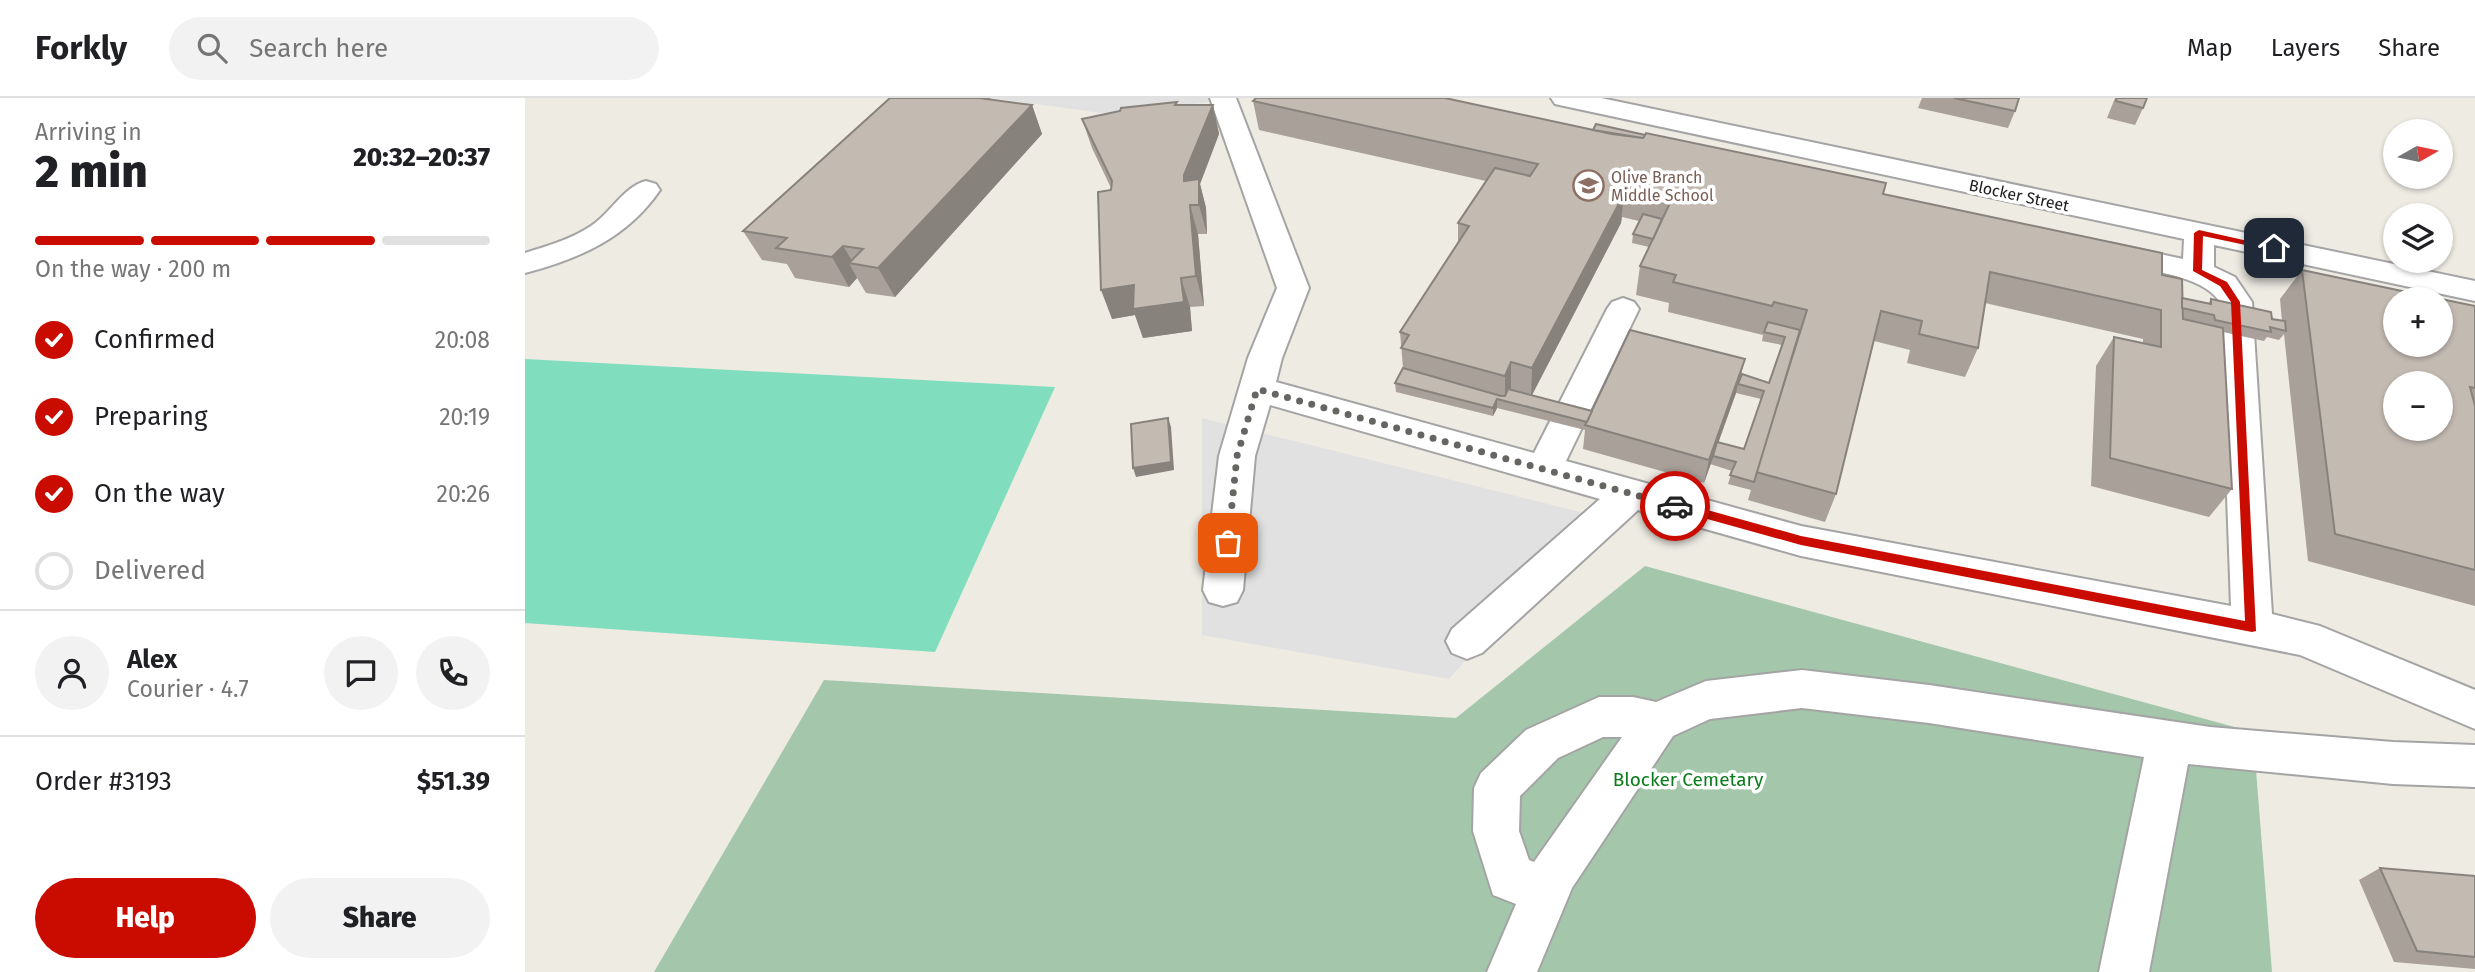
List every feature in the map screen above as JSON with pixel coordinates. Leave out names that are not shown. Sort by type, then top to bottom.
[{"type":"street","points":[[1223,98],[1293,288],[1265,358],[1237,456],[1223,590]]},
{"type":"street","name":"Blocker Street","points":[[1564,98],[2475,291]]},
{"type":"street","points":[[1868,163],[1884,190],[1896,198]]},
{"type":"street","points":[[525,263],[568,249],[603,232],[646,190]]},
{"type":"street","points":[[2197,271],[2199,233]]},
{"type":"street","points":[[2078,247],[2197,271],[2224,284],[2236,302],[2252,627]]},
{"type":"street","points":[[1544,469],[1623,309]]},
{"type":"street","points":[[1257,389],[1801,541],[2305,638],[2475,710]]},
{"type":"street","points":[[1467,641],[1631,494]]},
{"type":"street","points":[[1512,972],[1554,872],[1658,722],[1706,700],[1802,689],[1929,704],[2236,750],[2474,768]]},
{"type":"street","points":[[1547,890],[1510,878],[1496,831],[1497,788],[1542,744],[1599,717],[1633,717],[1658,722]]},
{"type":"street","points":[[2125,972],[2169,741]]},
{"type":"green space","points":[[525,359],[1055,387],[935,652],[525,623]]},
{"type":"green space","name":"Blocker Cemetary","points":[[1645,566],[2253,732],[2272,972],[654,972],[824,680],[1456,718]]},
{"type":"shaded area","points":[[992,98],[1242,98],[1109,114]]},
{"type":"shaded area","points":[[1202,418],[1596,516],[1449,679],[1202,635]]},
{"type":"building","points":[[890,98],[979,98],[1032,105],[878,268],[849,263],[863,249],[843,246],[832,257],[776,248],[787,238],[743,231]]},
{"type":"building","points":[[1256,98],[1445,98],[1612,134],[1643,138],[1646,133],[1886,183],[1883,194],[2162,253],[2162,275],[2182,279],[2183,319],[2223,328],[2232,489],[2110,458],[2114,337],[2161,347],[2161,310],[1990,272],[1978,348],[1919,334],[1922,321],[1881,311],[1836,494],[1756,472],[1807,310],[1774,302],[1772,306],[1673,282],[1676,275],[1640,266],[1672,199],[1613,185],[1610,190],[1624,194],[1532,368],[1511,362],[1505,376],[1401,348],[1409,335],[1400,332],[1469,226],[1458,223],[1495,168],[1530,176],[1538,164],[1253,101]]},
{"type":"building","points":[[1954,98],[2019,98],[2015,111]]},
{"type":"building","points":[[2117,98],[2147,98],[2143,108],[2116,101]]},
{"type":"building","points":[[1177,102],[1175,105],[1213,105],[1184,175],[1184,181],[1199,179],[1199,205],[1190,205],[1196,276],[1181,278],[1184,302],[1133,309],[1134,285],[1101,290],[1098,192],[1111,190],[1112,181],[1082,119],[1120,111],[1121,108]]},
{"type":"building","points":[[1596,124],[1645,135],[1643,138],[1593,130]]},
{"type":"building","points":[[1643,214],[1662,219],[1653,239],[1633,234]]},
{"type":"building","points":[[2302,270],[2383,287],[2383,357],[2453,357],[2453,301],[2475,306],[2475,388],[2470,387],[2475,406],[2475,570],[2335,534]]},
{"type":"building","points":[[2182,298],[2211,304],[2211,299],[2271,312],[2272,319],[2285,321],[2286,331],[2270,327],[2271,332],[2215,320],[2214,315],[2182,308]]},
{"type":"building","points":[[1768,322],[1800,330],[1754,482],[1730,475],[1736,462],[1713,456],[1717,442],[1744,449],[1764,391],[1738,384],[1742,374],[1769,383],[1785,337],[1764,332]]},
{"type":"building","points":[[1630,330],[1745,359],[1709,460],[1585,425]]},
{"type":"building","points":[[1403,368],[1501,396],[1505,396],[1508,389],[1592,411],[1587,422],[1497,399],[1493,408],[1395,383]]},
{"type":"building","points":[[1168,418],[1171,462],[1133,468],[1131,424]]},
{"type":"building","points":[[2380,868],[2475,876],[2475,957],[2417,951]]},
{"type":"way so far","points":[[1228,543],[1237,456],[1257,389],[1675,506]]},
{"type":"place","name":"Olive Branch Middle School","points":[[1588,186]]},
{"type":"route","points":[[1675,506],[1801,541],[2252,627],[2236,302],[2224,284],[2197,271],[2199,233],[2274,248]]}]
